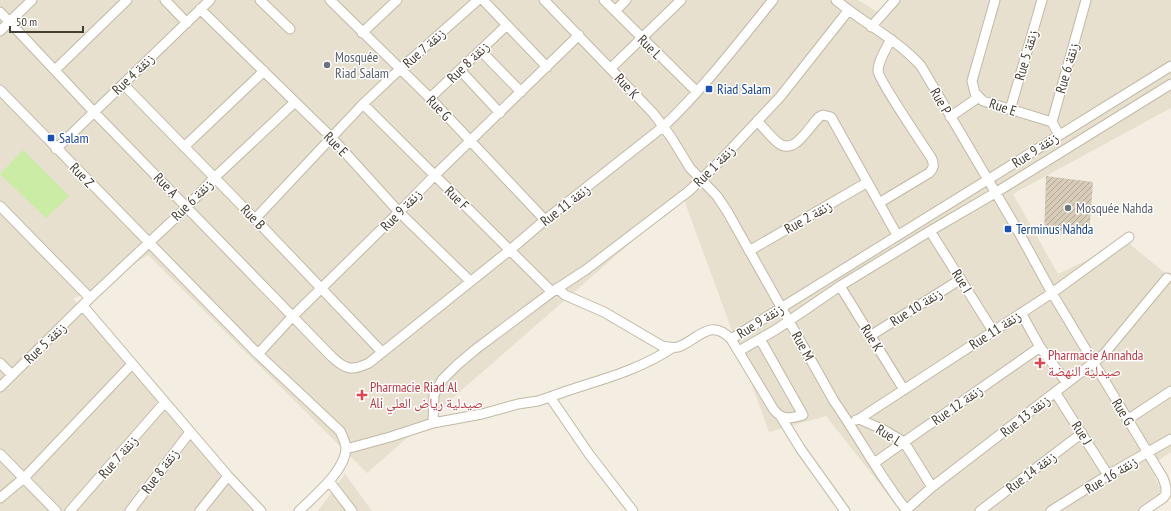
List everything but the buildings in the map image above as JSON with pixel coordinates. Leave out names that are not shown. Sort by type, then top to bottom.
[{"type":"street","points":[[0,31],[32,0]]},
{"type":"street","points":[[55,70],[127,0]]},
{"type":"street","points":[[165,0],[187,22]]},
{"type":"street","name":"Rue 4 زنقة","points":[[56,149],[210,0]]},
{"type":"street","points":[[260,0],[290,29]]},
{"type":"street","name":"Rue G","points":[[330,0],[399,70],[430,98],[545,220]]},
{"type":"street","name":"Rue 7 زنقة","points":[[255,219],[363,104],[478,0]]},
{"type":"street","points":[[483,0],[547,67]]},
{"type":"street","name":"Rue K","points":[[544,0],[611,68],[664,126],[690,168],[701,179]]},
{"type":"street","name":"Rue L","points":[[604,0],[697,92]]},
{"type":"street","points":[[615,11],[626,0]]},
{"type":"street","points":[[611,68],[681,0]]},
{"type":"street","name":"Rue 11 زنقة","points":[[332,357],[342,366],[347,368],[354,368],[369,362],[664,126],[697,92],[773,0]]},
{"type":"street","name":"Rue P","points":[[836,0],[848,11],[891,39],[911,55],[921,66],[1016,229]]},
{"type":"street","points":[[871,27],[895,0]]},
{"type":"street","name":"Rue E","points":[[995,0],[972,81],[973,88],[983,101],[1052,122]]},
{"type":"street","name":"Rue 5 زنقة","points":[[1010,110],[1042,0]]},
{"type":"street","name":"Rue 6 زنقة","points":[[1052,122],[1086,0]]},
{"type":"street","points":[[362,33],[391,2]]},
{"type":"street","name":"Rue E","points":[[200,9],[332,138],[400,212],[470,281]]},
{"type":"street","name":"Rue 1 زنقة","points":[[433,422],[434,395],[442,380],[476,349],[554,290],[587,269],[689,191],[780,97],[848,11]]},
{"type":"street","name":"Rue A","points":[[0,12],[94,112],[332,357]]},
{"type":"street","name":"Rue 8 زنقة","points":[[430,98],[507,25]]},
{"type":"street","name":"Rue 9 زنقة","points":[[258,354],[292,317],[579,35]]},
{"type":"street","points":[[879,203],[929,173],[934,164],[878,73],[880,61],[891,39]]},
{"type":"street","points":[[480,50],[521,92]]},
{"type":"street","name":"Rue 9 زنقة","points":[[1171,66],[731,339],[739,351],[760,339],[840,286],[995,193],[1171,84]]},
{"type":"street","points":[[460,70],[500,113]]},
{"type":"street","points":[[184,147],[264,71]]},
{"type":"street","name":"Rue B","points":[[123,84],[382,352]]},
{"type":"street","name":"Rue Z","points":[[0,90],[149,243]]},
{"type":"street","points":[[950,117],[979,97]]},
{"type":"street","name":"Rue 6 زنقة","points":[[90,298],[187,207],[214,178],[295,102]]},
{"type":"street","name":"Rue F","points":[[363,104],[434,176],[510,250],[554,290],[604,312],[659,345],[672,348]]},
{"type":"street","points":[[757,122],[776,141],[787,147],[796,144],[819,117],[824,115],[830,116],[866,183],[897,235]]},
{"type":"street","points":[[1052,122],[1059,135]]},
{"type":"street","name":"Rue M","points":[[701,179],[724,206],[834,401],[874,463],[907,510]]},
{"type":"street","name":"Rue 2 زنقة","points":[[749,250],[866,183]]},
{"type":"street","points":[[0,206],[90,298]]},
{"type":"street","name":"Rue G","points":[[1016,229],[1093,363],[1163,478],[1166,490],[1165,496],[1147,509]]},
{"type":"street","name":"Rue I","points":[[930,231],[993,331]]},
{"type":"street","name":"Rue 11 زنقة","points":[[859,419],[1052,293],[1129,237]]},
{"type":"street","points":[[149,243],[258,354],[340,431],[345,442],[346,449],[344,460],[329,481],[299,511]]},
{"type":"street","name":"Rue 13 زنقة","points":[[907,510],[932,487],[1055,392],[1068,384],[1104,354],[1167,278]]},
{"type":"street","name":"Rue 10 زنقة","points":[[870,336],[961,279]]},
{"type":"street","name":"Rue K","points":[[840,286],[904,390]]},
{"type":"street","name":"Rue 5 زنقة","points":[[0,387],[90,298]]},
{"type":"street","points":[[83,306],[228,476],[261,511]]},
{"type":"street","points":[[1021,313],[1040,347],[1068,384]]},
{"type":"street","points":[[346,449],[390,437],[433,422],[482,414],[518,404],[538,401],[571,389],[613,377],[655,359],[672,348],[678,347],[703,332],[714,330],[722,331],[731,339]]},
{"type":"street","points":[[760,339],[804,415],[792,418],[781,417]]},
{"type":"street","name":"Rue 12 زنقة","points":[[874,463],[1040,347]]},
{"type":"street","points":[[739,351],[774,410],[781,417],[800,448],[845,511]]},
{"type":"street","points":[[0,363],[12,375]]},
{"type":"street","points":[[0,498],[24,478],[132,364]]},
{"type":"street","points":[[1128,420],[1171,391]]},
{"type":"street","name":"Rue J","points":[[1055,392],[1108,475]]},
{"type":"street","points":[[550,397],[589,454],[633,511]]},
{"type":"street","name":"Rue 7 زنقة","points":[[70,511],[165,402]]},
{"type":"street","name":"Rue L","points":[[849,423],[859,419],[884,430],[904,442],[932,487]]},
{"type":"street","name":"Rue 8 زنقة","points":[[130,511],[190,432]]},
{"type":"street","name":"Rue 14 زنقة","points":[[980,511],[1082,433]]},
{"type":"street","name":"Rue 16 زنقة","points":[[1051,511],[1108,475],[1171,439]]},
{"type":"street","points":[[0,454],[56,511]]},
{"type":"street","points":[[200,511],[228,476]]},
{"type":"street","points":[[329,481],[352,511]]},
{"type":"shaded area","points":[[0,0],[858,0],[881,14],[892,0],[1171,0],[1171,108],[1013,194],[1058,274],[1126,241],[1171,278],[1171,452],[1150,466],[1167,502],[1150,511],[901,511],[826,416],[769,432],[683,197],[367,473],[148,255],[96,288],[73,299],[261,511],[0,511]]},
{"type":"shaded area","points":[[345,474],[372,511],[318,511]]},
{"type":"green space","points":[[23,150],[69,196],[46,218],[0,174]]},
{"type":"place","name":"Mosquée Riad Salam","points":[[327,65]]},
{"type":"place","name":"Riad Salam","points":[[709,89]]},
{"type":"place","name":"Salam","points":[[51,138]]},
{"type":"place","name":"Mosquée Nahda","points":[[1068,208]]},
{"type":"place","name":"Terminus Nahda","points":[[1008,229]]},
{"type":"place","name":"Pharmacie Annahda صيدلية النهضة","points":[[1040,363]]},
{"type":"place","name":"Pharmacie Riad Al Ali صيدلية رياض العلي","points":[[362,395]]}]
